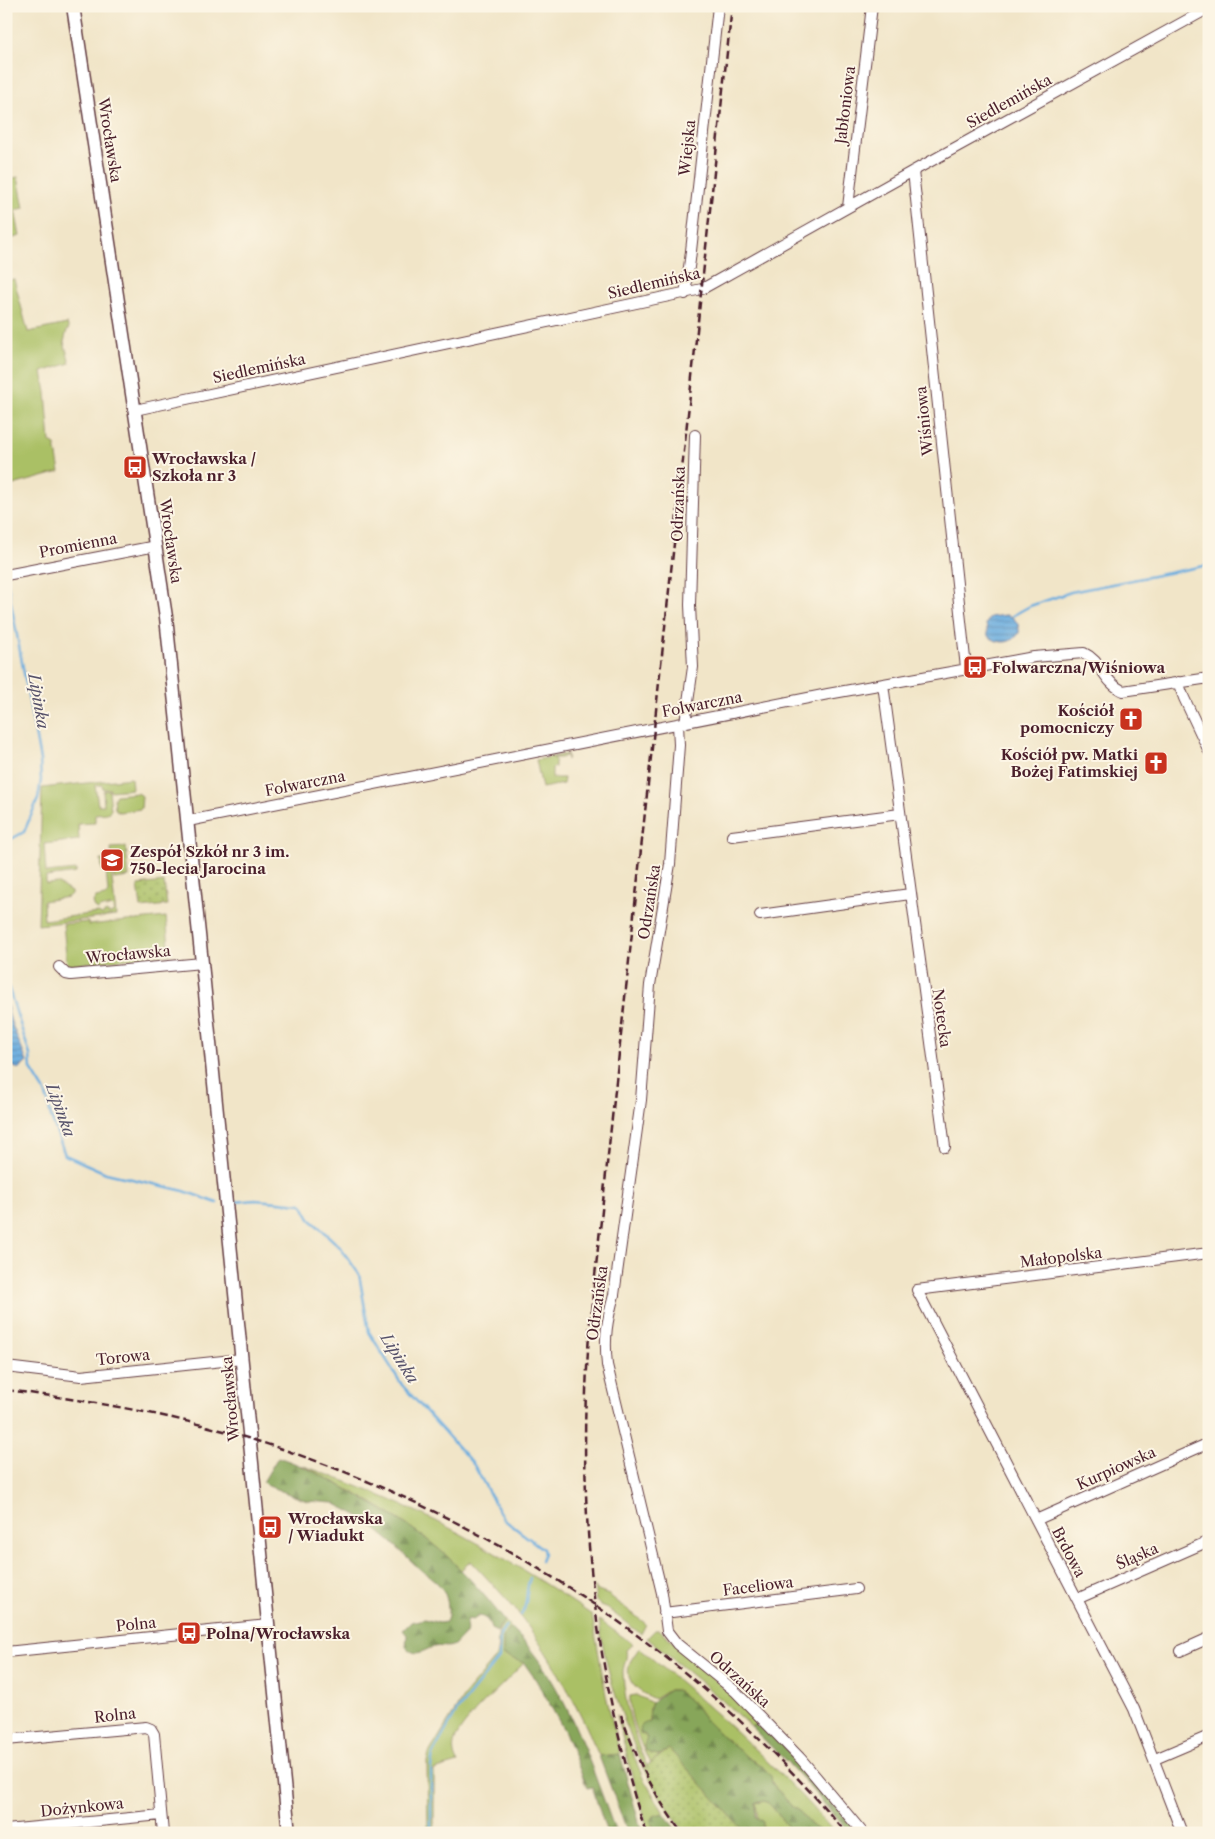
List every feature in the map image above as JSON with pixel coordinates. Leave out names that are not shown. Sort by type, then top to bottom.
[{"type":"main road","name":"Wrocławska","points":[[73,6],[166,617],[289,1833]]},
{"type":"street","name":"Wiejska","points":[[684,294],[691,250],[718,6]]},
{"type":"street","name":"Jabłoniowa","points":[[848,207],[872,6]]},
{"type":"street","name":"Siedlemińska","points":[[135,410],[684,294],[710,286],[848,207],[1209,8]]},
{"type":"street","name":"Wiśniowa","points":[[913,171],[966,668]]},
{"type":"street","name":"Odrzańska","points":[[695,435],[690,605],[693,667],[679,745],[670,864],[650,985],[641,1100],[614,1295],[606,1325],[607,1365],[662,1593],[667,1631],[677,1644],[735,1691],[801,1759],[863,1833]]},
{"type":"street","name":"Promienna","points":[[6,575],[156,546]]},
{"type":"street","name":"Folwarczna","points":[[188,821],[682,723],[1034,656],[1078,653],[1091,656],[1107,680],[1123,691],[1209,678]]},
{"type":"street","points":[[1178,682],[1209,751]]},
{"type":"street","name":"Notecka","points":[[883,684],[945,1147]]},
{"type":"street","points":[[732,836],[900,814]]},
{"type":"street","points":[[760,915],[910,894]]},
{"type":"street","name":"Wrocławska","points":[[59,967],[66,974],[70,975],[202,963]]},
{"type":"street","name":"Małopolska","points":[[917,1290],[1209,1253]]},
{"type":"street","name":"Brdowa","points":[[917,1290],[1134,1708],[1182,1833]]},
{"type":"street","name":"Torowa","points":[[6,1367],[81,1376],[242,1359]]},
{"type":"street","name":"Kurpiowska","points":[[1036,1520],[1209,1443]]},
{"type":"street","name":"Śląska","points":[[1077,1599],[1209,1541]]},
{"type":"street","name":"Faceliowa","points":[[664,1613],[856,1589]]},
{"type":"street","name":"Polna","points":[[6,1652],[268,1625]]},
{"type":"street","points":[[1180,1651],[1209,1638]]},
{"type":"street","name":"Rolna","points":[[6,1740],[146,1726],[154,1734],[163,1833]]},
{"type":"street","points":[[1155,1759],[1209,1736]]},
{"type":"street","name":"Dożynkowa","points":[[6,1830],[161,1815]]},
{"type":"green space","points":[[18,177],[24,208],[15,210],[20,236],[7,240],[8,249],[6,249],[6,180]]},
{"type":"green space","points":[[14,279],[28,332],[67,324],[69,329],[67,330],[64,342],[70,363],[42,372],[46,392],[50,442],[55,445],[60,472],[6,487],[6,281]]},
{"type":"green space","points":[[567,754],[561,758],[553,758],[556,762],[555,767],[552,768],[552,778],[564,778],[563,784],[542,788],[536,760]]},
{"type":"green space","points":[[131,778],[132,789],[110,791],[110,789],[103,789],[102,785],[95,785],[98,805],[104,805],[103,791],[109,790],[111,810],[107,813],[95,814],[95,823],[78,824],[79,840],[44,844],[46,873],[76,870],[76,873],[46,877],[46,884],[57,883],[71,892],[71,894],[68,897],[43,901],[44,920],[98,913],[102,915],[106,912],[109,914],[113,913],[114,909],[111,906],[101,907],[98,910],[93,902],[96,898],[105,896],[108,893],[106,870],[102,870],[101,860],[110,860],[116,916],[38,925],[42,788]]},
{"type":"green space","points":[[138,793],[142,796],[141,809],[119,812],[115,809],[114,798],[116,795]]},
{"type":"green space","points":[[126,847],[129,877],[114,879],[111,848]]},
{"type":"green space","points":[[164,882],[167,905],[141,908],[138,885]]},
{"type":"green space","points":[[166,917],[170,955],[67,965],[63,924],[88,922],[88,925]]},
{"type":"green space","points":[[278,1457],[313,1471],[420,1534],[464,1573],[505,1621],[497,1632],[491,1629],[486,1619],[479,1616],[473,1620],[467,1619],[466,1634],[454,1645],[434,1647],[417,1653],[410,1651],[406,1647],[407,1635],[403,1630],[411,1622],[425,1619],[439,1623],[446,1622],[448,1606],[443,1590],[390,1541],[359,1516],[334,1503],[307,1501],[266,1485],[263,1482]]},
{"type":"green space","points":[[302,1465],[386,1498],[456,1531],[516,1565],[592,1615],[606,1695],[620,1754],[599,1756],[574,1702],[534,1634],[504,1596],[471,1561],[461,1570],[406,1524],[365,1499]]},
{"type":"green space","points":[[594,1586],[598,1591],[609,1595],[646,1624],[641,1634],[608,1609],[600,1606],[596,1601]]},
{"type":"green space","points":[[599,1620],[633,1644],[626,1650],[623,1673],[624,1685],[630,1720],[647,1766],[644,1768],[629,1733],[610,1677]]},
{"type":"green space","points":[[505,1621],[511,1628],[505,1633],[524,1663],[480,1707],[458,1734],[454,1749],[458,1763],[434,1770],[434,1833],[428,1833],[427,1762],[429,1753],[466,1693],[495,1659],[499,1630]]},
{"type":"green space","points":[[511,1628],[547,1672],[561,1697],[586,1751],[616,1833],[607,1833],[592,1787],[587,1788],[565,1732],[536,1680],[524,1663],[503,1655],[503,1637]]},
{"type":"green space","points":[[655,1630],[660,1630],[762,1722],[751,1727],[715,1694],[647,1638]]},
{"type":"green space","points":[[639,1648],[741,1736],[789,1783],[835,1833],[823,1833],[811,1825],[777,1790],[762,1766],[748,1758],[724,1738],[704,1718],[695,1705],[676,1690],[669,1690],[654,1699],[638,1689],[631,1681],[628,1669]]},
{"type":"green space","points":[[669,1690],[676,1690],[695,1705],[704,1718],[724,1738],[748,1758],[762,1766],[771,1776],[772,1783],[777,1790],[791,1806],[800,1812],[811,1825],[823,1833],[793,1833],[765,1801],[756,1803],[756,1817],[763,1822],[763,1829],[767,1833],[746,1833],[669,1749],[660,1755],[651,1754],[645,1750],[644,1746],[647,1738],[644,1734],[640,1733],[641,1727],[649,1722],[650,1708],[653,1702]]},
{"type":"green space","points":[[636,1695],[652,1703],[649,1722],[640,1733],[647,1738],[651,1754],[660,1755],[650,1764],[636,1731],[631,1713],[630,1696]]},
{"type":"green space","points":[[617,1715],[643,1778],[664,1813],[653,1816],[653,1833],[649,1833]]},
{"type":"green space","points":[[762,1722],[858,1830],[850,1833],[788,1763],[751,1727]]},
{"type":"green space","points":[[669,1749],[746,1833],[685,1833],[663,1802],[644,1768]]},
{"type":"green space","points":[[620,1754],[642,1833],[628,1833],[599,1756]]},
{"type":"green space","points":[[765,1801],[793,1833],[767,1833],[763,1829],[757,1815],[756,1803]]},
{"type":"green space","points":[[664,1813],[678,1833],[653,1833],[653,1825],[650,1821],[653,1816]]},
{"type":"water","points":[[1006,615],[1012,617],[1018,624],[1019,633],[1012,640],[996,641],[988,636],[986,624],[990,617]]},
{"type":"water","points":[[6,1001],[11,1022],[27,1062],[19,1069],[6,1064]]},
{"type":"waterway","points":[[1012,616],[1030,606],[1071,592],[1209,565]]},
{"type":"waterway","name":"Lipinka","points":[[6,842],[24,832],[38,799],[41,780],[40,760],[7,581]]},
{"type":"waterway","name":"Lipinka","points":[[6,980],[30,1055],[31,1069],[44,1090],[51,1117],[65,1155],[106,1173],[184,1191],[217,1203]]},
{"type":"waterway","name":"Lipinka","points":[[235,1202],[255,1200],[302,1204],[310,1219],[339,1246],[359,1274],[369,1332],[402,1385],[474,1465],[503,1519],[543,1549],[544,1554],[541,1561]]},
{"type":"waterway","name":"Lipinka","points":[[521,1615],[525,1606],[530,1578]]},
{"type":"waterway","name":"Lipinka","points":[[431,1833],[431,1767],[433,1753],[457,1711],[499,1658],[500,1635],[506,1626]]},
{"type":"railway","points":[[646,1833],[627,1770],[600,1644],[587,1517],[585,1453],[586,1388],[590,1322],[732,6]]},
{"type":"railway","points":[[6,1390],[125,1408],[241,1436],[328,1465],[412,1501],[494,1543],[573,1590],[648,1643],[719,1702],[785,1765],[846,1833]]},
{"type":"railway","points":[[621,1715],[647,1777],[682,1833]]},
{"type":"place","name":"Wrocławska / Szkoła nr 3","points":[[135,467]]},
{"type":"place","name":"Folwarczna/Wiśniowa","points":[[975,667]]},
{"type":"place","name":"Kościół pomocniczy","points":[[1131,719]]},
{"type":"place","name":"Kościół pw. Matki Bożej Fatimskiej","points":[[1156,763]]},
{"type":"place","name":"Zespół Szkół nr 3 im. 750-lecia Jarocina","points":[[112,860]]},
{"type":"place","name":"Wrocławska / Wiadukt","points":[[270,1527]]},
{"type":"place","name":"Polna/Wrocławska","points":[[189,1633]]}]
